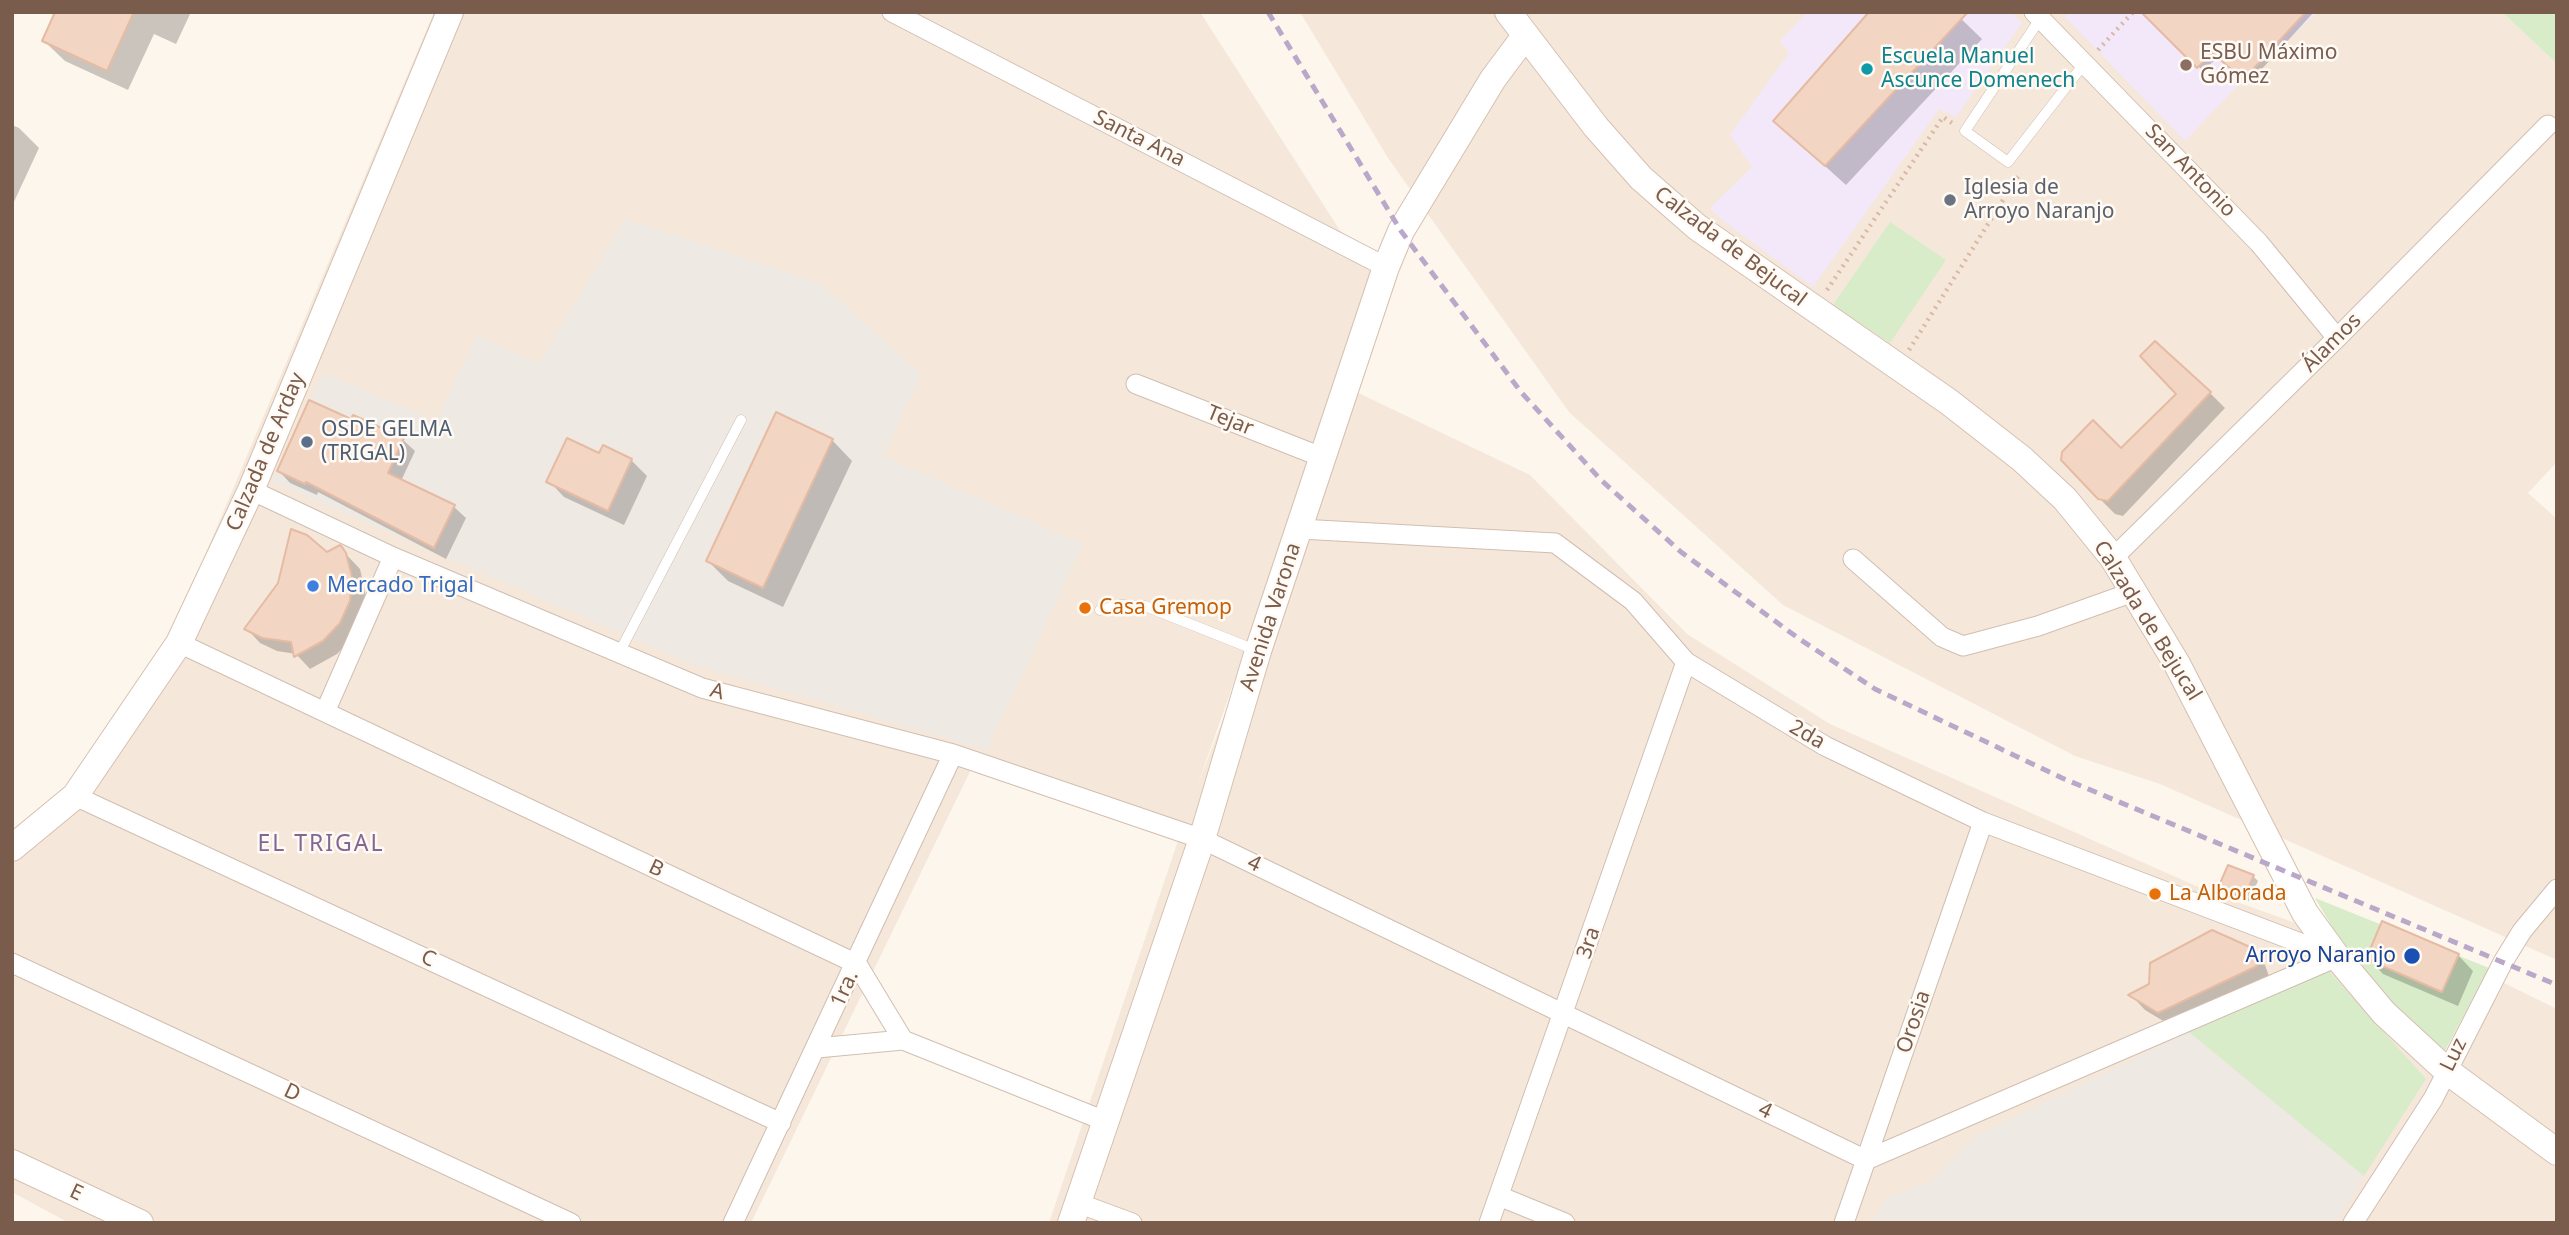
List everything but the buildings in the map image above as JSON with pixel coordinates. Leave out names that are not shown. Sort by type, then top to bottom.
[{"type":"street","name":"Calzada de Arday","points":[[12,848],[75,796],[179,643],[251,490],[450,12]]},
{"type":"street","name":"Santa Ana","points":[[892,12],[1386,267]]},
{"type":"street","name":"Calzada de Bejucal","points":[[1508,12],[1596,127],[1641,178],[1697,227],[1949,402],[2022,458],[2065,499],[2113,558],[2177,664],[2305,913],[2337,957],[2384,1013],[2447,1071],[2557,1152]]},
{"type":"street","name":"San Antonio","points":[[2037,16],[2091,57],[2259,243],[2337,338]]},
{"type":"street","name":"Avenida Varona","points":[[1074,1213],[1202,839],[1258,651],[1386,267],[1401,231],[1486,90],[1525,36]]},
{"type":"street","name":"Álamos","points":[[2113,558],[2337,338],[2548,125]]},
{"type":"street","name":"Tejar","points":[[1136,384],[1324,458]]},
{"type":"street","name":"A","points":[[251,490],[393,557],[702,688],[953,754],[1202,839]]},
{"type":"street","name":"2da","points":[[1300,529],[1555,543],[1633,601],[1686,662],[1825,746],[1983,822],[2337,957]]},
{"type":"street","points":[[325,712],[393,557]]},
{"type":"street","points":[[1853,559],[1942,637],[1963,646],[2038,626],[2133,592]]},
{"type":"street","name":"B","points":[[179,643],[857,964]]},
{"type":"street","name":"3ra","points":[[1489,1223],[1686,662]]},
{"type":"street","name":"1ra.","points":[[733,1223],[857,964],[953,754]]},
{"type":"street","name":"C","points":[[75,796],[781,1123]]},
{"type":"street","name":"Orosia","points":[[1844,1223],[1983,822]]},
{"type":"street","name":"4","points":[[1202,839],[1866,1160]]},
{"type":"street","name":"Luz","points":[[2353,1223],[2433,1099],[2502,962],[2522,931],[2557,889]]},
{"type":"street","points":[[1866,1160],[2337,957]]},
{"type":"street","name":"D","points":[[12,964],[571,1223]]},
{"type":"street","points":[[857,964],[903,1040]]},
{"type":"street","points":[[817,1048],[903,1040],[1105,1121]]},
{"type":"street","name":"E","points":[[12,1163],[140,1223]]},
{"type":"street","points":[[1499,1196],[1565,1223]]},
{"type":"street","points":[[1074,1213],[1132,1223]]},
{"type":"lane","points":[[2037,16],[1965,131],[2008,162],[2091,57]]},
{"type":"lane","points":[[619,653],[741,420]]},
{"type":"lane","points":[[1100,610],[1120,605],[1145,606],[1258,651]]},
{"type":"path","points":[[2091,57],[2133,12]]},
{"type":"path","points":[[1813,309],[1943,117],[1965,131]]},
{"type":"path","points":[[1898,368],[2021,172],[2008,162]]},
{"type":"shaded area","points":[[434,12],[1200,12],[1339,229],[1379,269],[1197,787],[1350,389],[1530,475],[1687,634],[1830,724],[2212,893],[2301,925],[2451,1083],[2504,983],[2557,1009],[2557,1223],[1049,1223],[1184,823],[978,755],[751,1223],[69,1223],[12,1192],[12,850],[122,752]]},
{"type":"shaded area","points":[[1300,12],[2502,12],[2557,64],[2557,462],[2528,493],[2557,519],[2557,960],[2160,784],[2075,756],[1783,605],[1569,412],[1388,158]]},
{"type":"shaded area","points":[[1808,12],[2011,12],[2022,23],[1956,117],[1939,109],[1813,287],[1710,208],[1752,167],[1730,135],[1789,53],[1780,41]]},
{"type":"shaded area","name":"ESBU Máximo Gómez","points":[[2068,12],[2318,12],[2243,80],[2185,141],[2065,17]]},
{"type":"shaded area","points":[[625,219],[820,283],[921,374],[883,456],[1083,544],[987,750],[694,665],[272,481],[323,373],[436,421],[476,336],[539,363]]},
{"type":"shaded area","points":[[2189,1032],[2364,1176],[2335,1223],[1872,1223],[1886,1198],[1929,1182],[1973,1137]]},
{"type":"green space","points":[[2502,12],[2557,12],[2557,64]]},
{"type":"green space","points":[[1890,222],[1946,260],[1890,343],[1833,305]]},
{"type":"green space","points":[[2315,898],[2489,968],[2440,1060],[2347,952]]},
{"type":"green space","points":[[2326,968],[2426,1079],[2364,1176],[2189,1032]]},
{"type":"railway","points":[[1268,12],[1401,231],[1521,392],[1601,480],[1681,552],[1798,638],[1875,689],[2062,778],[2557,985]]},
{"type":"place","name":"ESBU Máximo Gómez","points":[[2186,65]]},
{"type":"place","name":"Escuela Manuel Ascunce Domenech","points":[[1867,69]]},
{"type":"place","name":"Iglesia de Arroyo Naranjo","points":[[1950,200]]},
{"type":"place","name":"OSDE GELMA (TRIGAL)","points":[[307,442]]},
{"type":"place","name":"Mercado Trigal","points":[[313,586]]},
{"type":"place","name":"Casa Gremop","points":[[1085,608]]},
{"type":"place","name":"La Alborada","points":[[2155,894]]},
{"type":"place","name":"Arroyo Naranjo","points":[[2412,956]]},
{"type":"district","name":"EL TRIGAL","points":[[321,844]]}]
